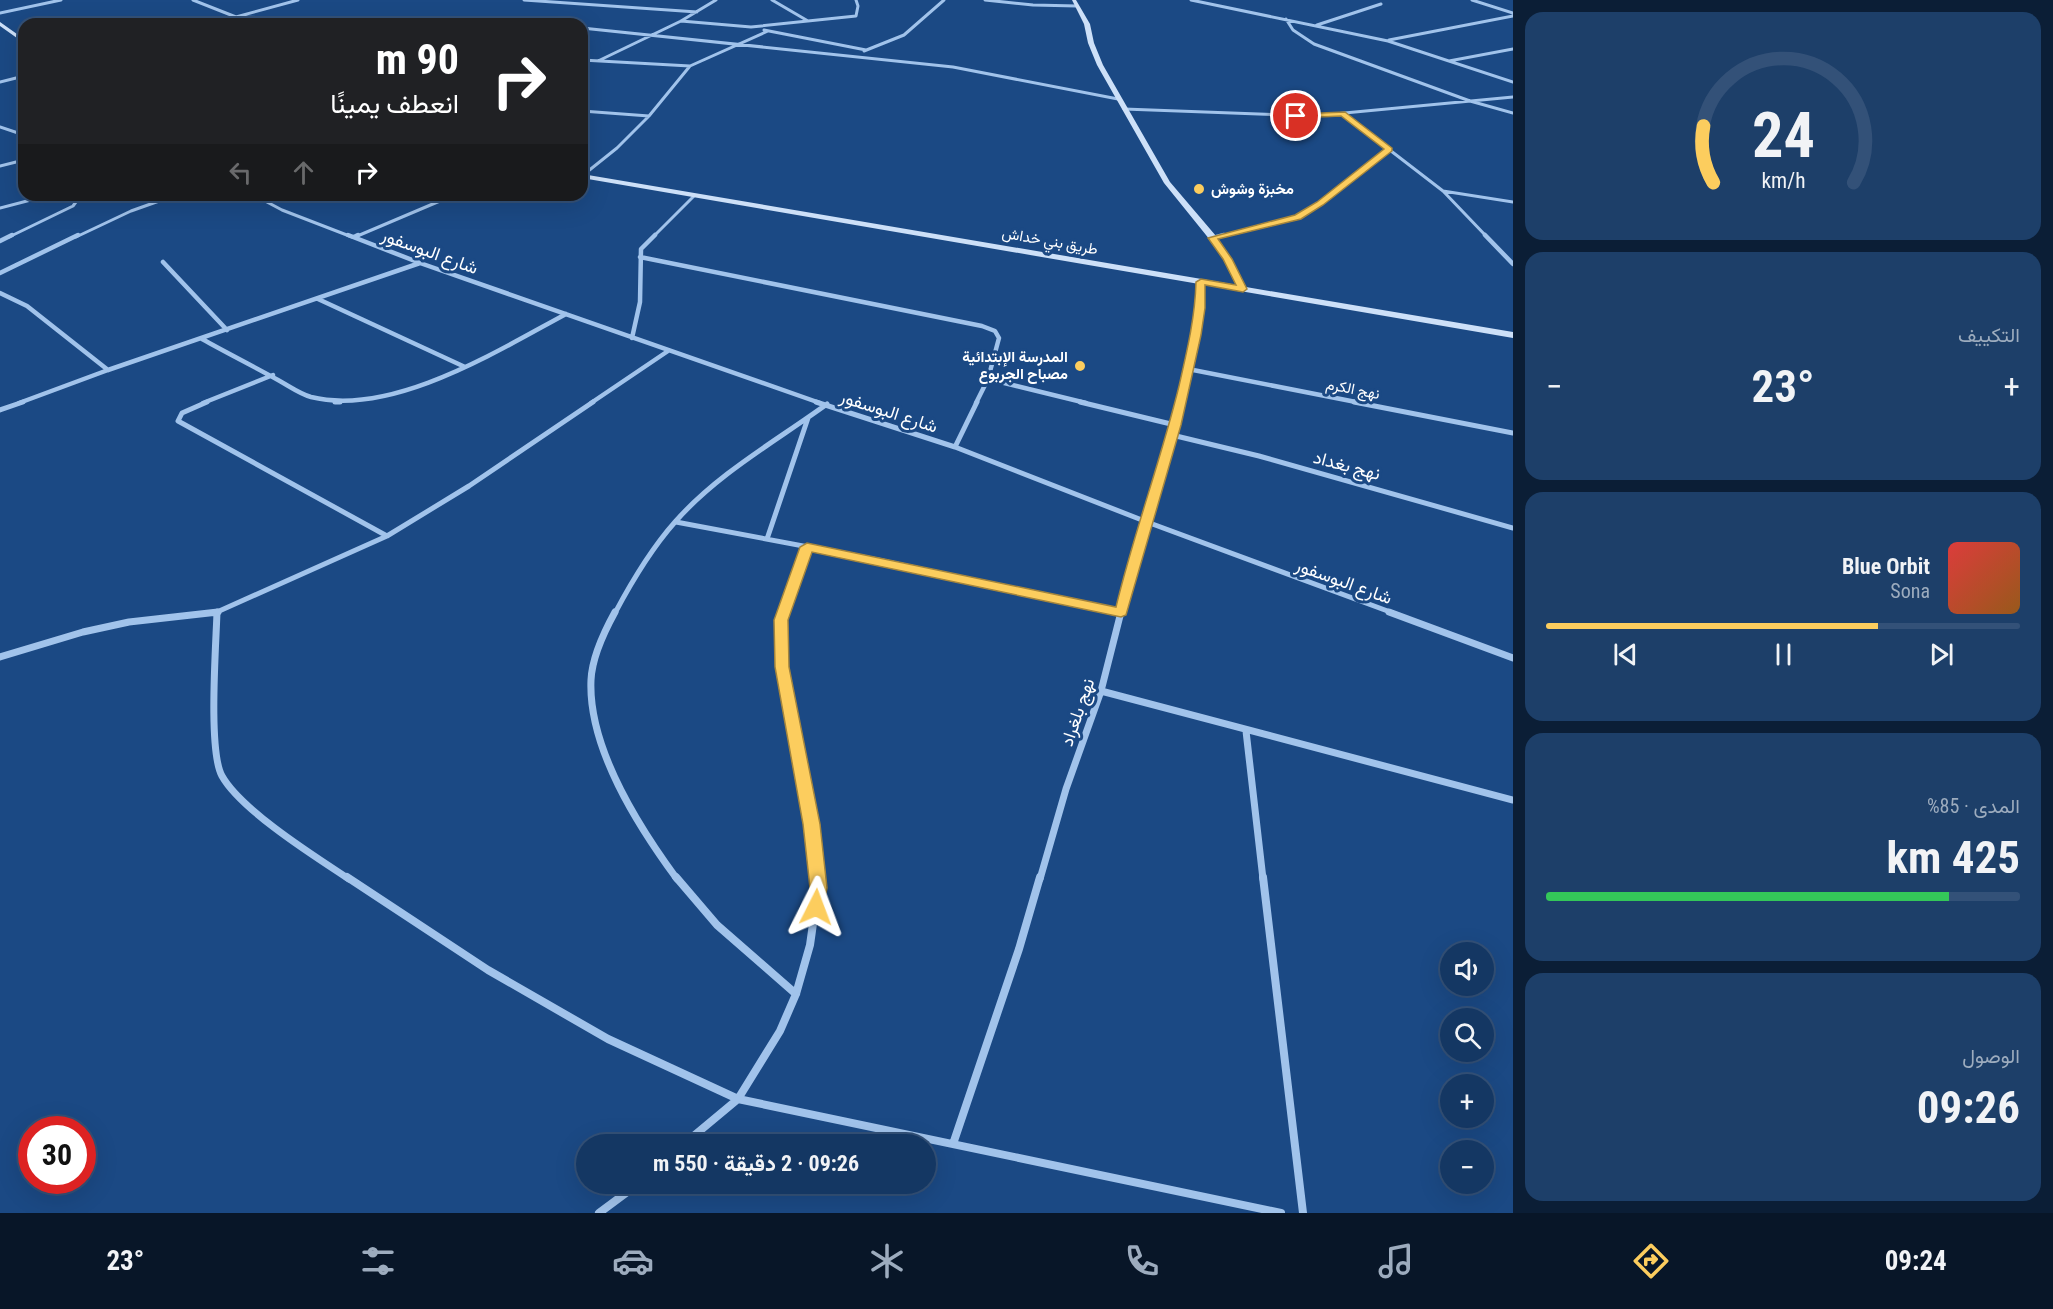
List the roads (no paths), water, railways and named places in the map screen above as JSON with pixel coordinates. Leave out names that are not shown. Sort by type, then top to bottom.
[{"type":"main road","points":[[1076,3],[1087,24],[1096,54],[1118,99],[1167,183],[1213,238],[1243,289]]},
{"type":"main road","points":[[0,24],[18,37]]},
{"type":"main road","name":"طريق بني خداش","points":[[588,177],[1513,335]]},
{"type":"street","points":[[0,13],[61,0]]},
{"type":"street","points":[[193,0],[236,17],[261,18]]},
{"type":"street","points":[[232,18],[298,0]]},
{"type":"street","points":[[524,0],[696,12]]},
{"type":"street","points":[[598,61],[681,21],[716,0]]},
{"type":"street","points":[[772,0],[809,22]]},
{"type":"street","points":[[751,27],[855,16],[858,10],[856,0]]},
{"type":"street","points":[[855,55],[904,35],[944,0]]},
{"type":"street","points":[[985,0],[1033,5],[1076,3]]},
{"type":"street","points":[[1191,0],[1388,40],[1513,82]]},
{"type":"street","points":[[1472,0],[1513,14]]},
{"type":"street","points":[[1317,25],[1381,4]]},
{"type":"street","points":[[1388,40],[1513,14]]},
{"type":"street","points":[[1286,20],[1293,30],[1314,44],[1470,101],[1513,113]]},
{"type":"street","points":[[681,21],[751,27],[866,50]]},
{"type":"street","points":[[588,29],[855,55],[982,72],[1118,99]]},
{"type":"street","points":[[588,171],[649,116],[690,66],[768,31]]},
{"type":"street","points":[[1448,61],[1513,49]]},
{"type":"street","points":[[588,60],[690,66]]},
{"type":"street","points":[[0,82],[18,78]]},
{"type":"street","points":[[1124,109],[1279,116],[1343,114],[1513,97]]},
{"type":"street","points":[[588,111],[649,116]]},
{"type":"street","points":[[1343,114],[1443,191],[1507,255],[1513,264]]},
{"type":"street","points":[[0,127],[18,133]]},
{"type":"street","points":[[1213,238],[1298,217],[1320,203],[1389,149]]},
{"type":"street","points":[[0,166],[18,162]]},
{"type":"street","points":[[1443,191],[1513,202]]},
{"type":"street","points":[[632,338],[640,302],[640,257],[645,244],[694,196]]},
{"type":"street","points":[[0,208],[27,201]]},
{"type":"street","points":[[0,241],[73,206],[77,201]]},
{"type":"street","points":[[0,273],[38,257],[135,208],[157,201]]},
{"type":"street","name":"شارع البوسفور","points":[[265,201],[282,210],[420,263],[668,351],[955,447],[1147,522],[1513,658]]},
{"type":"street","points":[[354,237],[440,201]]},
{"type":"street","points":[[1507,255],[1513,256]]},
{"type":"street","points":[[640,257],[989,328],[999,338],[988,379],[955,447]]},
{"type":"street","points":[[163,262],[227,330]]},
{"type":"street","points":[[0,410],[108,370],[420,263]]},
{"type":"street","name":"نهج بلغراد","points":[[953,1144],[1019,949],[1066,789],[1101,691],[1131,570],[1175,425],[1200,308],[1201,282]]},
{"type":"street","points":[[0,293],[27,306],[108,370]]},
{"type":"street","points":[[318,299],[465,367]]},
{"type":"street","points":[[202,339],[273,375],[308,396],[337,402],[407,391],[465,367],[566,314]]},
{"type":"street","points":[[0,657],[83,632],[129,622],[217,612],[387,537],[469,486],[668,351]]},
{"type":"street","name":"نهج الكرم","points":[[1188,369],[1513,433]]},
{"type":"street","points":[[273,375],[189,409],[182,413],[178,421],[387,537]]},
{"type":"street","points":[[988,379],[1175,425]]},
{"type":"street","points":[[796,994],[721,929],[693,900],[660,856],[621,788],[597,730],[591,679],[603,635],[636,575],[676,522],[711,489],[827,404]]},
{"type":"street","points":[[767,539],[808,418]]},
{"type":"street","name":"نهج بغداد","points":[[1172,435],[1259,456],[1513,528]]},
{"type":"street","points":[[676,522],[1121,612]]},
{"type":"street","points":[[696,1134],[738,1099],[780,1031],[796,994],[810,945],[818,888],[811,824],[782,667],[781,620],[807,547]]},
{"type":"street","points":[[217,612],[215,744],[221,774],[240,800],[322,861],[488,970],[608,1039],[738,1099],[1281,1213]]},
{"type":"street","points":[[1101,691],[1513,800]]},
{"type":"street","points":[[1246,731],[1303,1213]]},
{"type":"street","points":[[599,1213],[625,1194]]},
{"type":"place","name":"مخبزة وشوش","points":[[1199,189]]},
{"type":"place","name":"المدرسة الإبتدائية مصباح الجربوع","points":[[1080,366]]}]
